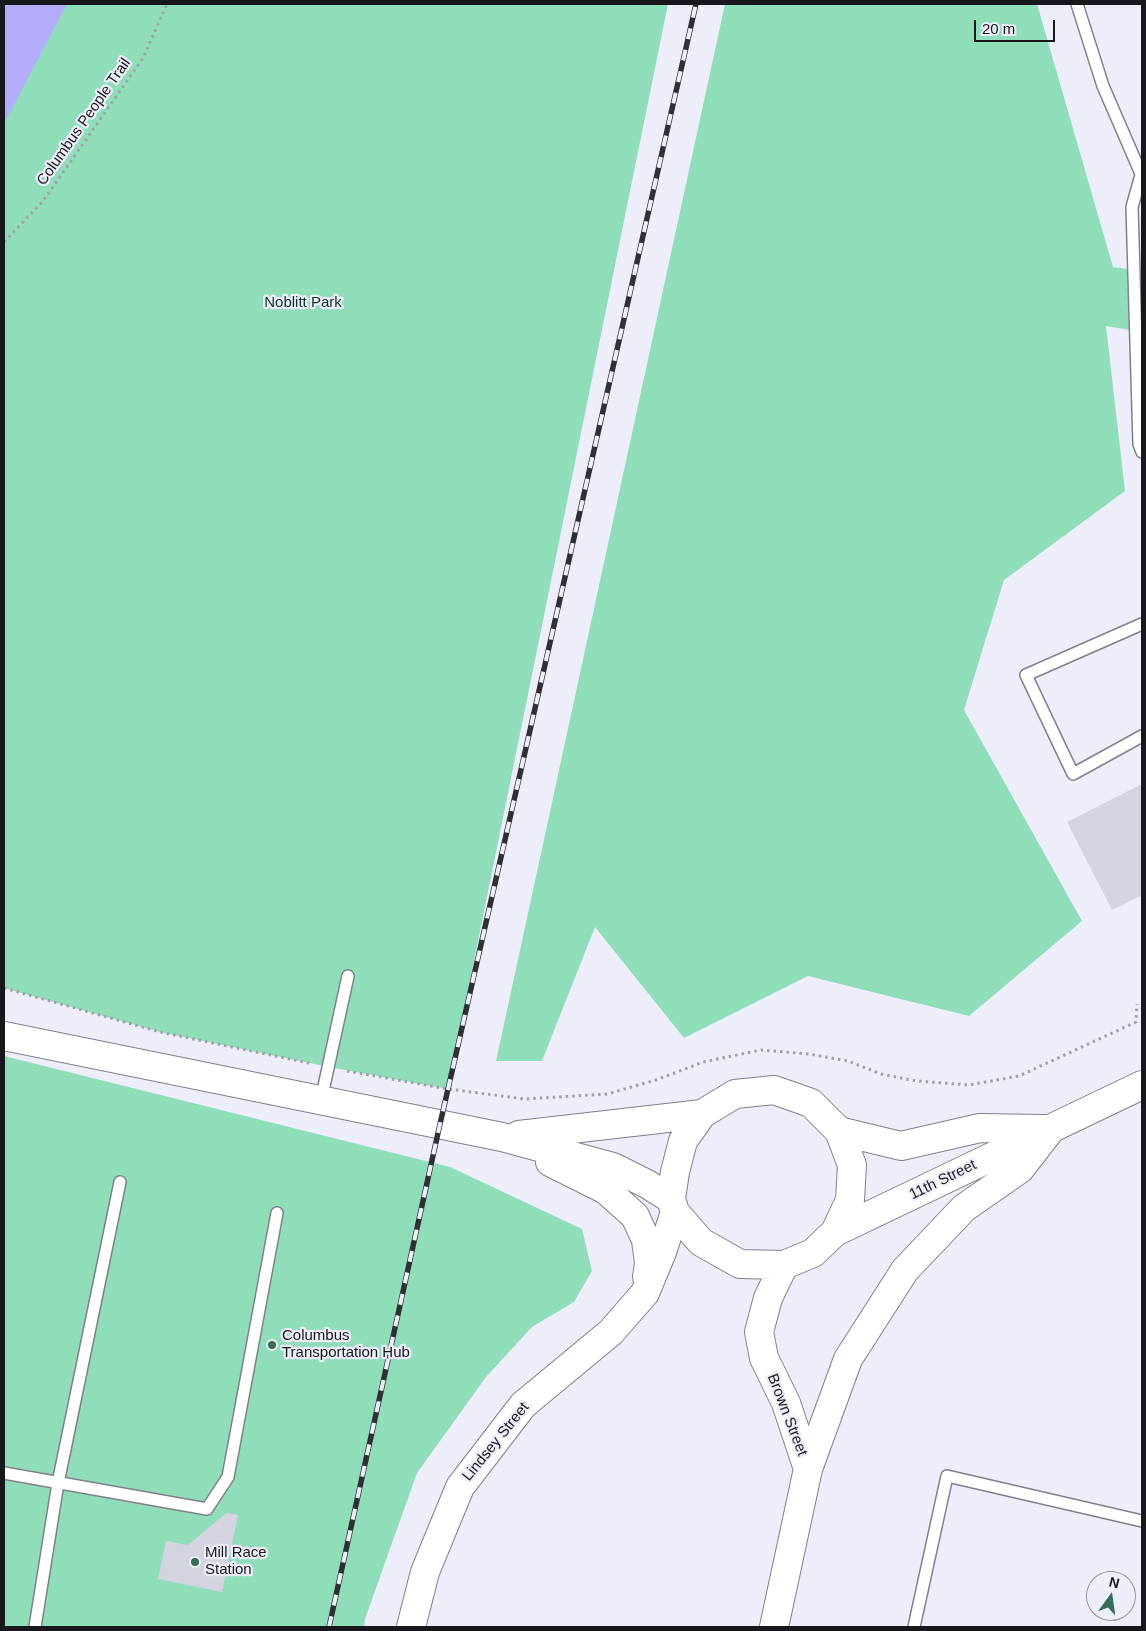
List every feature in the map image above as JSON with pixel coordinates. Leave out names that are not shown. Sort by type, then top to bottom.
[{"type":"main road","points":[[4,1036],[502,1137],[613,1167],[646,1184],[673,1206],[701,1242],[740,1264],[784,1265],[813,1253],[835,1232],[850,1200],[852,1165],[839,1131],[811,1104],[774,1090],[735,1094],[702,1114],[683,1141],[674,1172],[673,1206]]},
{"type":"main road","name":"11th Street","points":[[835,1232],[1142,1085]]},
{"type":"main road","points":[[502,1137],[702,1114]]},
{"type":"main road","name":"11th Street","points":[[839,1131],[901,1146],[980,1128],[1051,1129]]},
{"type":"main road","points":[[808,1468],[848,1359],[905,1270],[964,1208],[1020,1169],[1051,1129]]},
{"type":"main road","points":[[502,1137],[606,1190],[635,1216],[646,1240],[648,1263],[645,1293]]},
{"type":"main road","name":"Lindsey Street","points":[[411,1627],[424,1572],[460,1487],[523,1405],[611,1332],[645,1293],[662,1252],[673,1206]]},
{"type":"main road","name":"Brown Street","points":[[774,1627],[808,1468],[786,1403],[764,1358],[759,1332],[768,1298],[784,1265]]},
{"type":"lane","points":[[1077,4],[1103,86],[1142,176],[1132,206],[1139,444],[1142,452]]},
{"type":"lane","points":[[1142,624],[1026,675],[1073,774],[1142,736]]},
{"type":"lane","points":[[321,1100],[348,976]]},
{"type":"lane","points":[[35,1627],[58,1484],[120,1182]]},
{"type":"lane","points":[[4,1473],[207,1509],[228,1477],[277,1213]]},
{"type":"lane","points":[[914,1627],[947,1476],[1142,1521]]},
{"type":"path","name":"Columbus People Trail","points":[[4,242],[43,201],[143,58],[167,4]]},
{"type":"path","points":[[4,988],[160,1032],[329,1068],[448,1089],[525,1099],[607,1094],[656,1080],[703,1062],[761,1050],[809,1054],[848,1061],[881,1074],[917,1081],[969,1086],[1019,1076],[1136,1022],[1137,1004]]},
{"type":"green space","name":"Noblitt Park","points":[[4,4],[668,4],[448,1089],[329,1067],[160,1032],[4,988]]},
{"type":"green space","points":[[725,4],[1037,4],[1113,267],[1142,271],[1142,332],[1106,326],[1125,491],[1004,580],[964,710],[1082,921],[969,1016],[808,976],[684,1038],[595,927],[542,1061],[496,1061]]},
{"type":"green space","points":[[4,1056],[450,1167],[582,1229],[592,1271],[574,1302],[532,1327],[486,1377],[417,1473],[365,1619],[364,1627],[4,1627]]},
{"type":"shaded area","points":[[4,4],[67,4],[4,124]]},
{"type":"building","points":[[1142,784],[1142,895],[1112,910],[1067,822]]},
{"type":"building","name":"Mill Race Station","points":[[226,1513],[238,1515],[222,1592],[158,1579],[166,1541],[188,1545]]},
{"type":"railway","points":[[329,1627],[440,1124],[696,4]]},
{"type":"place","name":"Columbus Transportation Hub","points":[[272,1345]]},
{"type":"place","name":"Mill Race Station","points":[[195,1562]]}]
